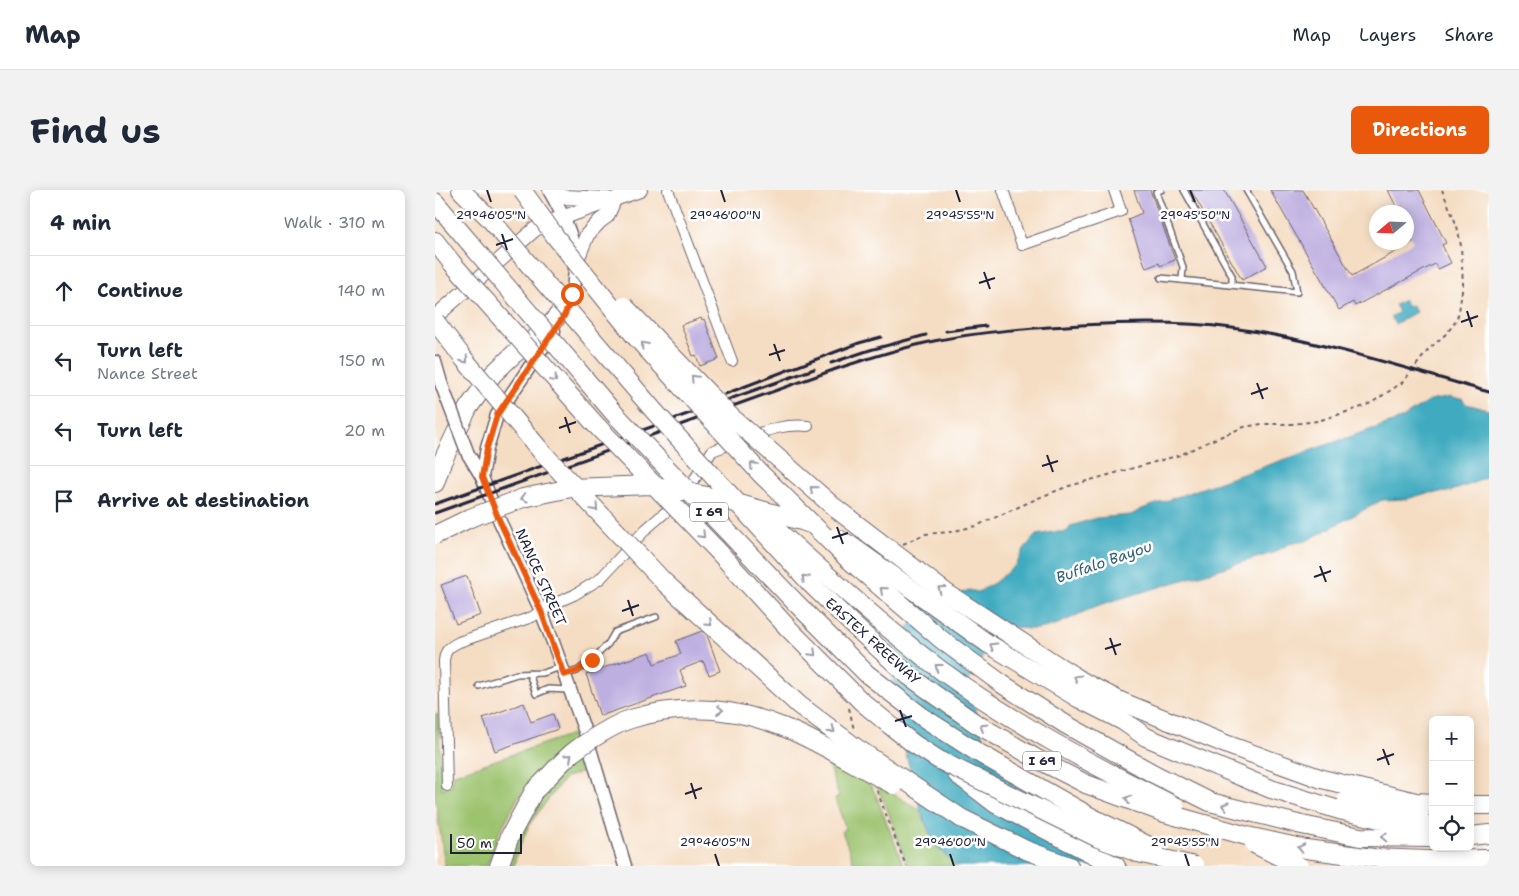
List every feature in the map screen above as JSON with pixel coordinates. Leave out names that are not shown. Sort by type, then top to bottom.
[{"type":"highway","name":"EASTEX FREEWAY","points":[[461,190],[490,219],[599,348],[810,583],[902,669],[975,723],[1037,759],[1086,784],[1165,813],[1247,836],[1306,849],[1373,858],[1429,860],[1489,859]]},
{"type":"highway","points":[[521,190],[634,335],[760,473],[848,559],[942,640],[1002,684],[1065,724],[1154,774],[1211,802],[1301,825],[1360,837],[1429,838]]},
{"type":"highway","name":"I 69","points":[[435,202],[613,412],[794,601],[867,674],[924,718],[977,752],[1091,817],[1189,866]]},
{"type":"highway","points":[[555,236],[730,416],[834,507],[945,592],[1047,659],[1085,683],[1120,701],[1228,745],[1322,779],[1416,802],[1429,803]]},
{"type":"highway","name":"I 69","points":[[435,241],[452,263],[595,424],[717,550],[789,629],[861,701],[914,744],[939,760],[1098,838],[1138,853],[1195,866]]},
{"type":"highway","points":[[435,483],[442,462],[468,408],[493,374],[514,354],[547,329],[572,294]]},
{"type":"highway","points":[[435,321],[541,451],[664,582],[799,705],[855,747],[961,818]]},
{"type":"highway","points":[[696,458],[859,604],[942,670],[990,703],[1067,751],[1120,779],[1299,866]]},
{"type":"highway","points":[[435,535],[470,518],[523,498],[571,488],[651,485],[717,498],[802,521],[850,545],[987,643],[1078,698],[1123,721],[1258,773],[1335,797],[1393,809],[1429,813]]},
{"type":"highway","points":[[499,866],[510,836],[535,791],[571,754],[598,735],[629,719],[671,710],[711,709],[756,717],[785,728],[872,774],[1026,850],[1069,866]]},
{"type":"highway","points":[[1123,721],[1146,737],[1271,789],[1339,810],[1407,825],[1429,825]]},
{"type":"highway","points":[[939,760],[996,804],[1116,866]]},
{"type":"highway","points":[[1474,806],[1489,806]]},
{"type":"highway","points":[[1474,814],[1489,814]]},
{"type":"highway","points":[[1474,826],[1489,825]]},
{"type":"highway","points":[[1474,836],[1489,834]]},
{"type":"main road","points":[[553,190],[563,197],[573,198],[619,195]]},
{"type":"main road","points":[[435,317],[542,225],[619,195],[641,190]]},
{"type":"main road","points":[[576,262],[587,236],[599,221],[607,216],[619,195]]},
{"type":"street","points":[[482,477],[487,448],[497,415],[564,316],[572,294],[576,262],[574,248],[563,217],[549,190]]},
{"type":"street","points":[[668,190],[732,361]]},
{"type":"street","points":[[1003,190],[1022,245],[1121,210],[1114,190]]},
{"type":"street","name":"NANCE STREET","points":[[435,362],[468,454],[482,477],[497,515],[541,611],[586,735],[625,866]]},
{"type":"street","points":[[447,786],[444,661],[445,652],[450,646],[532,617],[600,579],[646,529],[675,504],[712,450],[765,430],[791,425],[808,426]]},
{"type":"lane","points":[[1161,190],[1156,192],[1183,267],[1181,280]]},
{"type":"lane","points":[[1184,190],[1232,276],[1232,285]]},
{"type":"lane","points":[[1161,278],[1297,292],[1293,271],[1246,190]]},
{"type":"lane","points":[[479,686],[517,674],[577,671],[592,660],[615,632],[656,617]]},
{"type":"lane","points":[[529,673],[536,694],[548,689],[570,690]]},
{"type":"path","points":[[903,544],[925,534],[950,532],[976,526],[1069,486],[1180,455],[1244,427],[1262,424],[1293,424],[1319,421],[1371,403],[1394,388],[1403,382],[1429,349],[1447,333],[1456,321],[1459,312],[1463,284],[1461,246],[1457,226],[1442,190]]},
{"type":"path","points":[[848,702],[856,734]]},
{"type":"path","points":[[876,790],[906,866]]},
{"type":"green space","points":[[435,714],[438,714],[442,789],[452,785],[452,775],[575,733],[588,770],[565,778],[552,794],[529,825],[516,856],[514,866],[503,866],[544,787],[535,776],[518,798],[499,833],[487,866],[445,866],[435,795]]},
{"type":"green space","points":[[825,754],[865,777],[875,793],[904,866],[855,866],[842,831],[846,829],[835,799],[839,797]]},
{"type":"green space","points":[[874,782],[921,811],[934,844],[957,866],[908,866],[886,806]]},
{"type":"water","points":[[1404,300],[1408,307],[1412,305],[1416,312],[1395,324],[1391,317],[1399,312],[1395,305]]},
{"type":"water","name":"Buffalo Bayou","points":[[1451,397],[1462,399],[1466,404],[1489,410],[1489,476],[1448,492],[1427,493],[1407,499],[1382,500],[1306,541],[1289,544],[1273,553],[1099,605],[1053,626],[1033,629],[1002,625],[968,681],[989,759],[1129,866],[957,866],[934,844],[921,811],[906,755],[888,651],[927,606],[969,590],[978,592],[994,583],[1016,565],[1024,549],[1036,535],[1067,532],[1071,526],[1096,518],[1131,515],[1142,509],[1401,419],[1429,401]]},
{"type":"building","points":[[1134,190],[1150,190],[1175,260],[1160,266],[1159,263],[1146,268],[1128,219],[1142,213]]},
{"type":"building","points":[[1191,190],[1224,190],[1267,266],[1242,280]]},
{"type":"building","points":[[1270,190],[1303,190],[1352,276],[1399,250],[1414,250],[1414,205],[1396,205],[1388,190],[1419,190],[1446,243],[1442,245],[1451,263],[1438,269],[1435,264],[1355,306],[1353,302],[1339,310]]},
{"type":"building","points":[[701,318],[702,320],[704,319],[719,359],[700,366],[696,355],[693,356],[681,325]]},
{"type":"building","points":[[467,576],[481,615],[456,624],[441,585]]},
{"type":"building","points":[[702,631],[707,635],[720,671],[709,675],[703,661],[680,670],[686,686],[600,716],[586,674],[650,652],[654,664],[681,654],[676,641]]},
{"type":"building","points":[[524,703],[531,722],[553,714],[558,729],[495,751],[483,718]]},
{"type":"railway","points":[[435,513],[848,365],[922,344],[989,332],[1119,323],[1176,323],[1232,328],[1329,347],[1489,392]]},
{"type":"railway","points":[[946,331],[986,326]]},
{"type":"railway","points":[[831,363],[926,335]]},
{"type":"railway","points":[[725,394],[859,343],[881,337]]},
{"type":"railway","points":[[435,504],[814,369]]},
{"type":"route","points":[[572,294],[564,316],[497,415],[491,431],[482,477],[497,515],[541,611],[564,675],[577,671],[592,660]]}]
